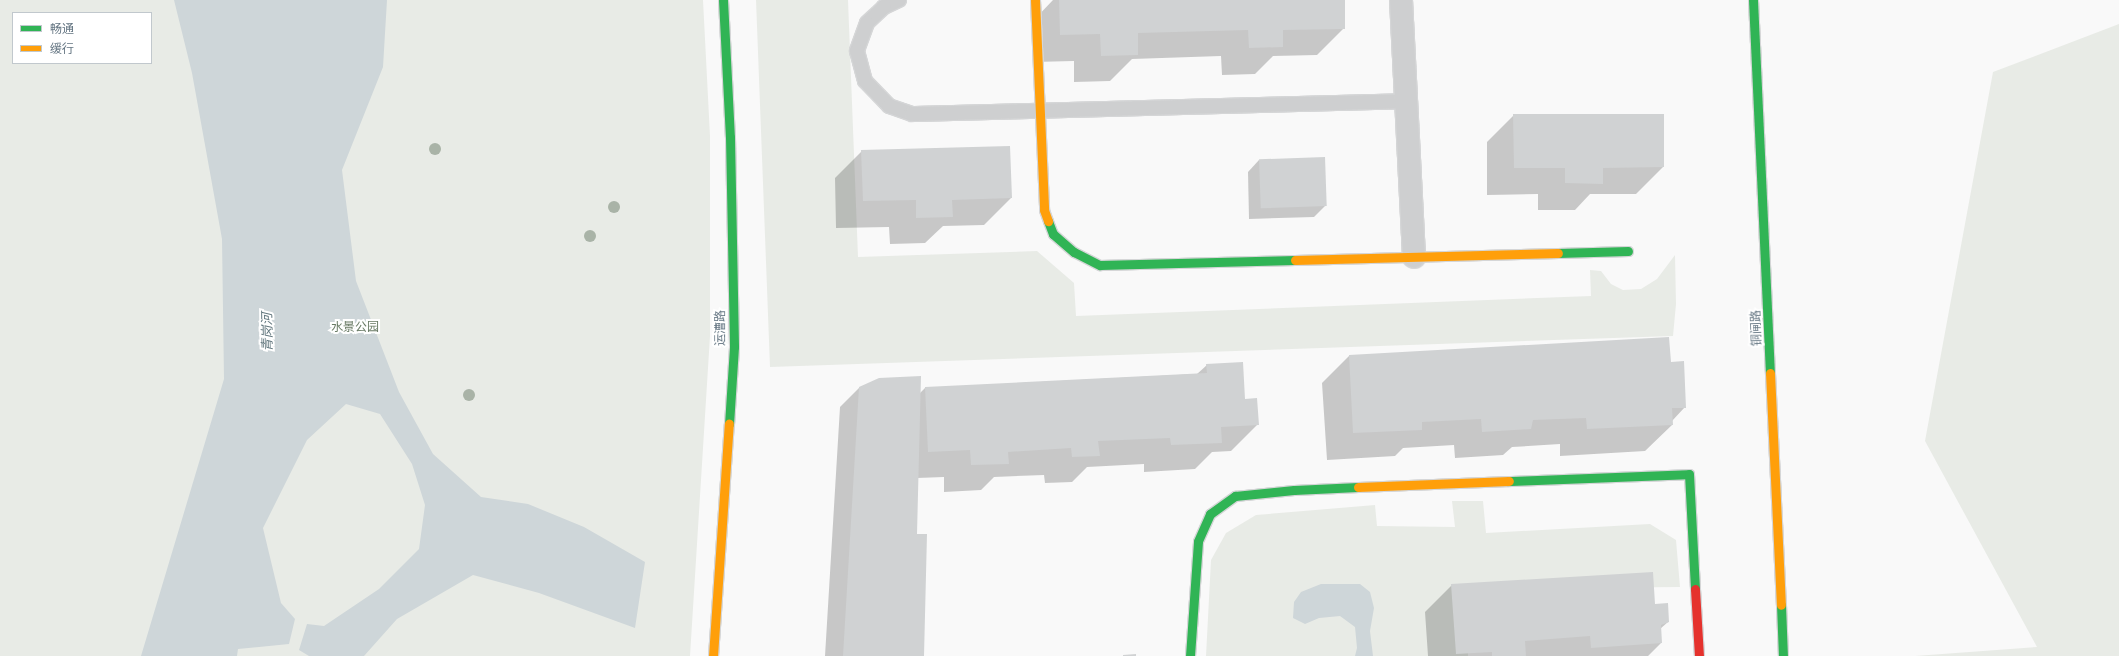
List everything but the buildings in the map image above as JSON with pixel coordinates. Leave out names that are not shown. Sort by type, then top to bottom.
[{"type":"street","name":"运漕路","points":[[713,656],[734,347],[730,137],[723,0]]},
{"type":"street","points":[[1036,0],[1044,210],[1053,234],[1074,252],[1100,265],[1628,251]]},
{"type":"street","points":[[1401,0],[1414,257]]},
{"type":"street","name":"铜闸路","points":[[1753,0],[1783,656]]},
{"type":"street","points":[[1190,656],[1198,541],[1210,514],[1235,496],[1302,490],[1689,474],[1699,656]]},
{"type":"lane","points":[[899,0],[884,7],[867,23],[857,51],[864,81],[889,106],[912,114],[1406,101]]},
{"type":"green space","name":"水景公园","points":[[0,0],[703,0],[710,136],[710,336],[690,656],[0,656]]},
{"type":"green space","points":[[756,0],[848,0],[858,257],[1037,251],[1074,283],[1076,316],[1591,296],[1590,270],[1601,271],[1611,284],[1623,290],[1641,289],[1657,279],[1675,255],[1676,304],[1673,336],[770,367]]},
{"type":"green space","points":[[2119,24],[2119,656],[1915,656],[2037,647],[1925,441],[1993,72]]},
{"type":"green space","points":[[1452,501],[1483,501],[1486,533],[1650,524],[1676,540],[1680,587],[1467,589],[1468,656],[1206,656],[1211,560],[1226,533],[1256,515],[1375,505],[1377,526],[1455,527]]},
{"type":"water","name":"青岗河","points":[[174,0],[387,0],[383,67],[342,170],[356,281],[399,392],[433,454],[481,497],[528,504],[584,527],[645,562],[635,628],[539,593],[473,575],[397,619],[364,656],[309,656],[299,650],[307,624],[324,626],[379,589],[419,549],[425,505],[412,464],[380,414],[346,404],[307,440],[263,528],[281,603],[295,619],[289,644],[238,649],[237,656],[141,656],[224,379],[222,239],[192,73]]},
{"type":"water","points":[[1321,584],[1360,584],[1370,592],[1374,608],[1370,631],[1373,656],[1355,656],[1357,648],[1355,627],[1340,616],[1319,618],[1305,624],[1293,618],[1294,602],[1301,592]]},
{"type":"traffic: fast","points":[[723,0],[730,137],[734,347],[729,424]]},
{"type":"traffic: fast","points":[[1753,0],[1770,373]]},
{"type":"traffic: fast","points":[[1048,221],[1053,234],[1074,252],[1100,265],[1295,260]]},
{"type":"traffic: fast","points":[[1558,253],[1628,251]]},
{"type":"traffic: fast","points":[[1509,481],[1689,474],[1695,589]]},
{"type":"traffic: fast","points":[[1190,656],[1198,541],[1210,514],[1235,496],[1294,490],[1358,487]]},
{"type":"traffic: fast","points":[[1781,605],[1783,656]]},
{"type":"traffic: slow","points":[[1035,0],[1044,210],[1048,221]]},
{"type":"traffic: slow","points":[[1295,260],[1558,253]]},
{"type":"traffic: slow","points":[[1770,373],[1781,605]]},
{"type":"traffic: slow","points":[[713,656],[729,424]]},
{"type":"traffic: slow","points":[[1358,487],[1509,481]]},
{"type":"traffic: jam","points":[[1695,589],[1699,656]]}]
